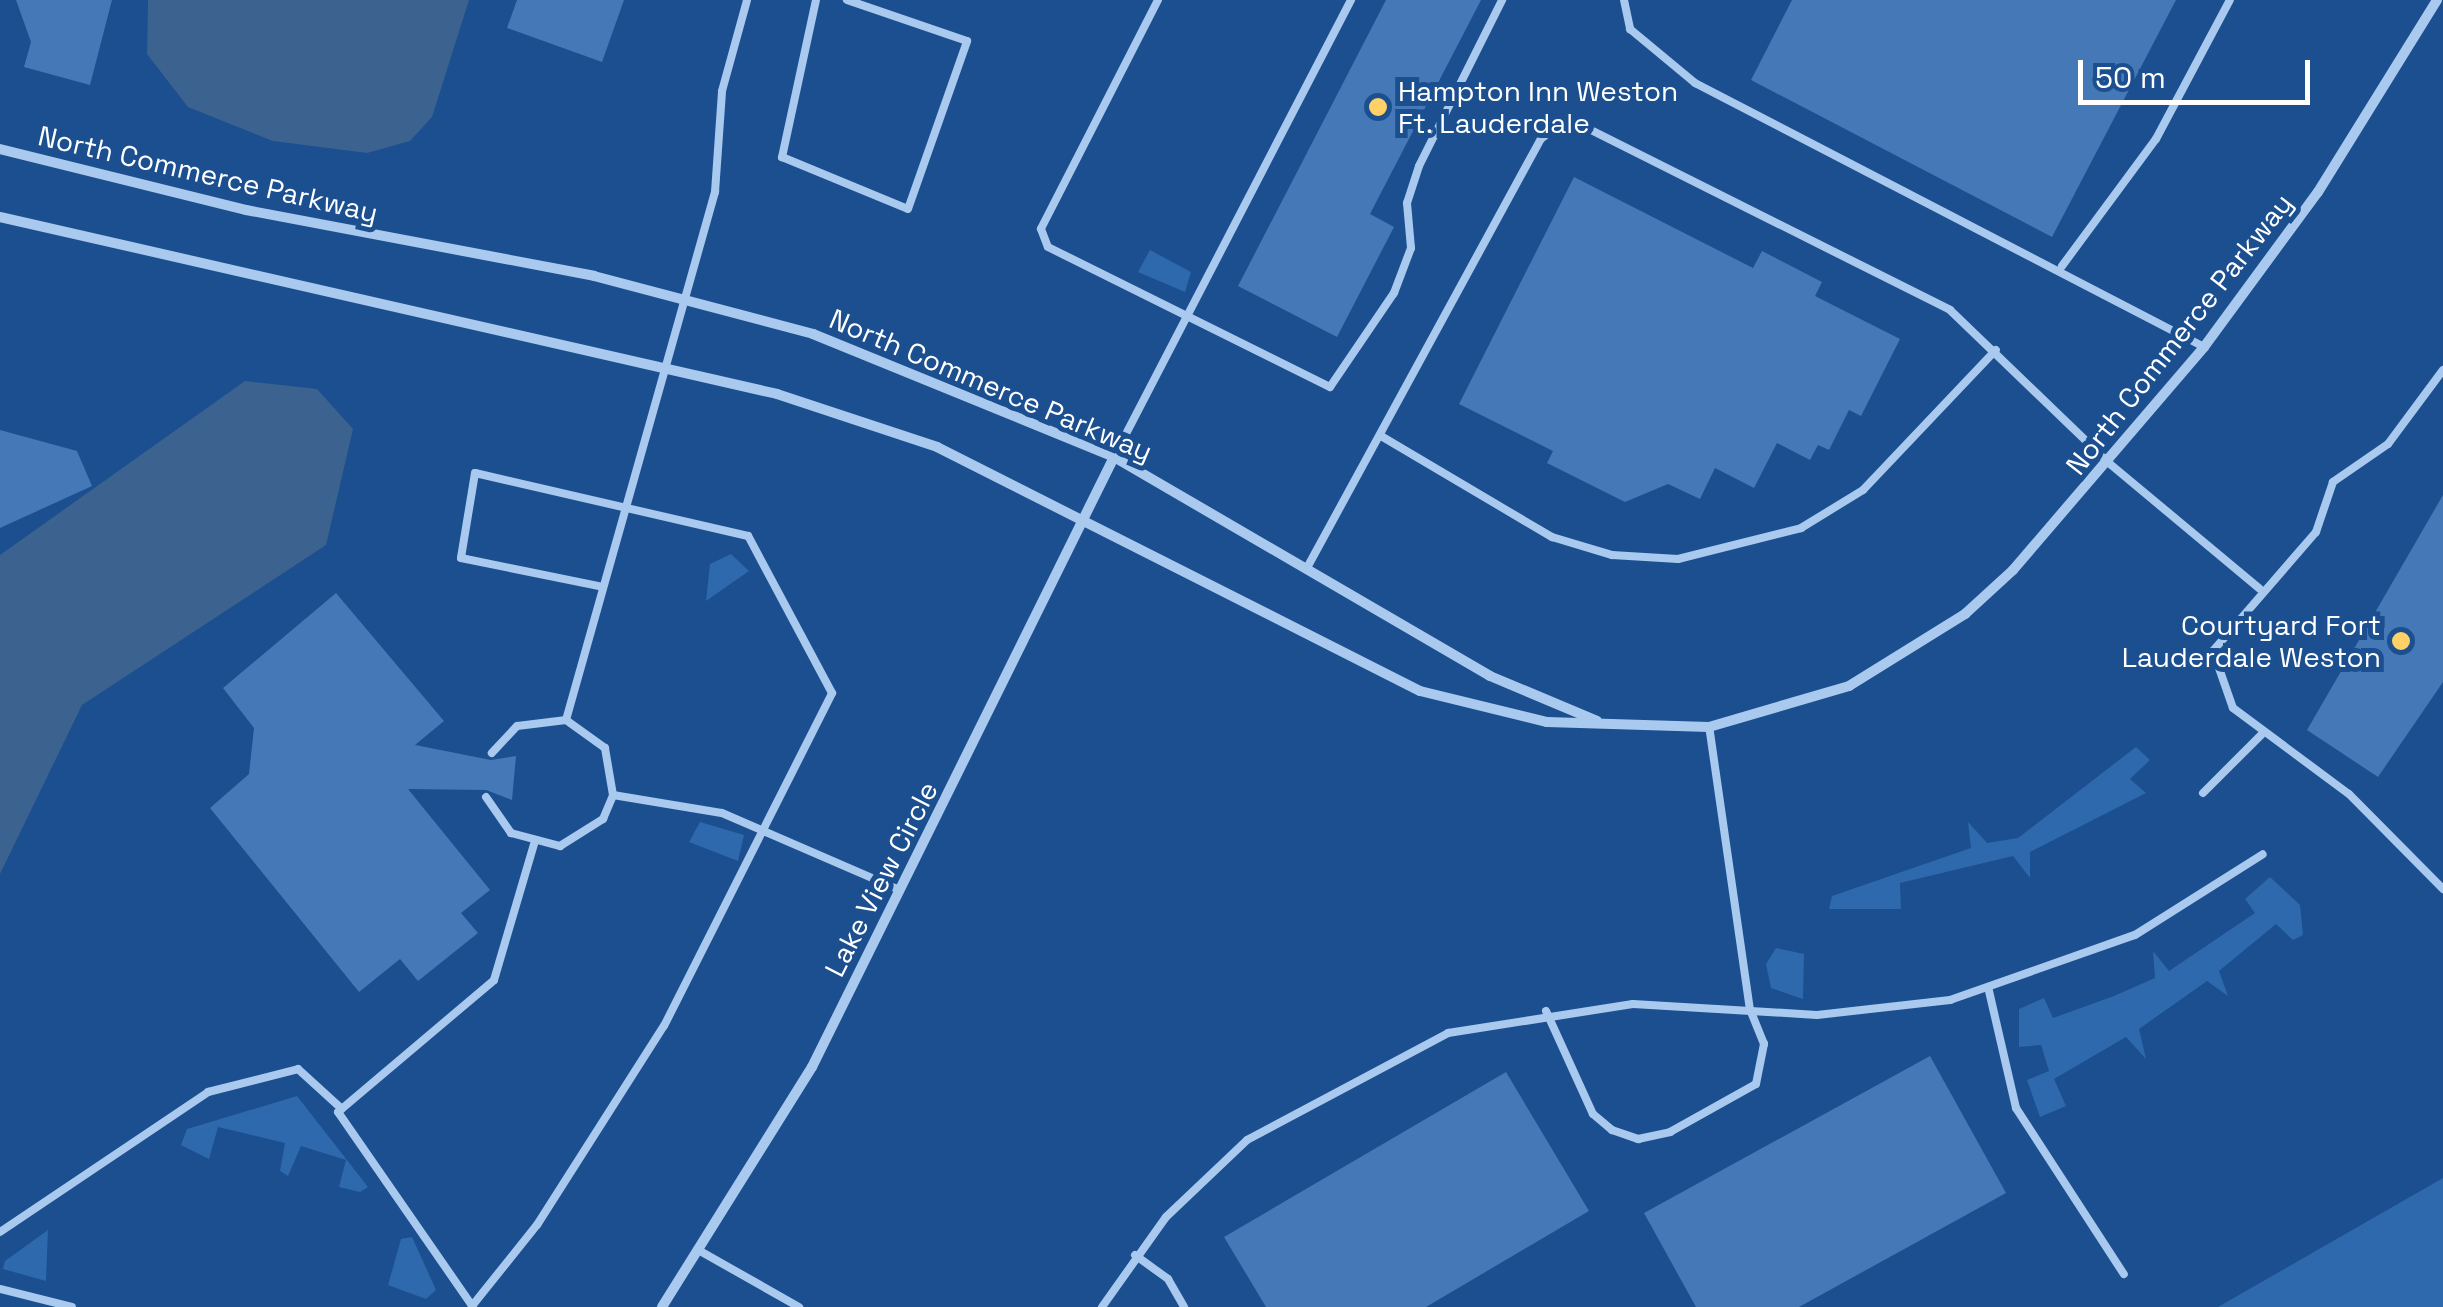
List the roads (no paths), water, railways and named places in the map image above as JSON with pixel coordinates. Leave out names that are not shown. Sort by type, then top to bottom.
[{"type":"street","name":"North Commerce Parkway","points":[[0,217],[668,369],[938,447],[1086,517],[1311,642],[1420,691],[1483,710],[1622,728],[1709,727],[1780,712],[1908,654],[2013,570],[2110,464],[2204,348],[2318,192],[2437,0]]},
{"type":"street","name":"North Commerce Parkway","points":[[0,149],[246,210],[682,297],[902,366],[1114,457],[1308,566],[1490,676],[1622,728]]},
{"type":"street","name":"Lake View Circle","points":[[662,1307],[812,1067],[1114,457]]},
{"type":"lane","points":[[566,720],[622,501],[668,369],[682,297],[716,192],[722,91],[747,0]]},
{"type":"lane","points":[[816,0],[782,157],[908,209],[966,41],[847,0]]},
{"type":"lane","points":[[1158,0],[1041,229],[1069,262],[1330,387],[1394,293],[1410,248],[1407,203],[1418,166],[1502,0]]},
{"type":"lane","points":[[1114,457],[1183,316],[1350,0]]},
{"type":"lane","points":[[1624,0],[1630,28],[1695,83],[2062,266],[2204,348]]},
{"type":"lane","points":[[2062,266],[2156,139],[2230,0]]},
{"type":"lane","points":[[1308,566],[1541,139],[1558,126],[1581,125],[1950,310],[1996,350],[2110,464],[2260,589]]},
{"type":"lane","points":[[1380,436],[1552,538],[1612,555],[1678,559],[1801,528],[1863,490],[1996,350]]},
{"type":"lane","points":[[2443,370],[2388,444],[2333,482],[2316,532],[2260,589],[2213,650],[2233,708],[2262,734],[2350,794],[2443,889]]},
{"type":"lane","points":[[0,1232],[208,1092],[298,1069],[342,1109],[472,1306],[537,1225],[664,1026],[765,832],[832,692],[748,536],[622,501],[475,472],[461,558],[599,586]]},
{"type":"lane","points":[[486,797],[511,833],[534,844],[584,836],[613,795],[604,748],[566,720],[517,726],[492,753]]},
{"type":"lane","points":[[1546,1011],[1593,1114],[1638,1139],[1670,1132],[1756,1084],[1766,1063],[1750,1010],[1709,727]]},
{"type":"lane","points":[[2203,793],[2262,734]]},
{"type":"lane","points":[[613,795],[683,802],[765,832],[901,891]]},
{"type":"lane","points":[[342,1109],[494,980],[534,844]]},
{"type":"lane","points":[[1102,1307],[1135,1255],[1204,1174],[1296,1111],[1448,1034],[1546,1011],[1881,1013],[1988,991],[2135,935],[2264,854]]},
{"type":"lane","points":[[1988,991],[2016,1108],[2124,1274]]},
{"type":"lane","points":[[700,1251],[798,1307]]},
{"type":"lane","points":[[1135,1255],[1168,1279],[1184,1307]]},
{"type":"lane","points":[[0,1290],[72,1307]]},
{"type":"place","name":"Hampton Inn Weston Ft. Lauderdale","points":[[1378,107]]},
{"type":"place","name":"Courtyard Fort Lauderdale Weston","points":[[2401,641]]}]
